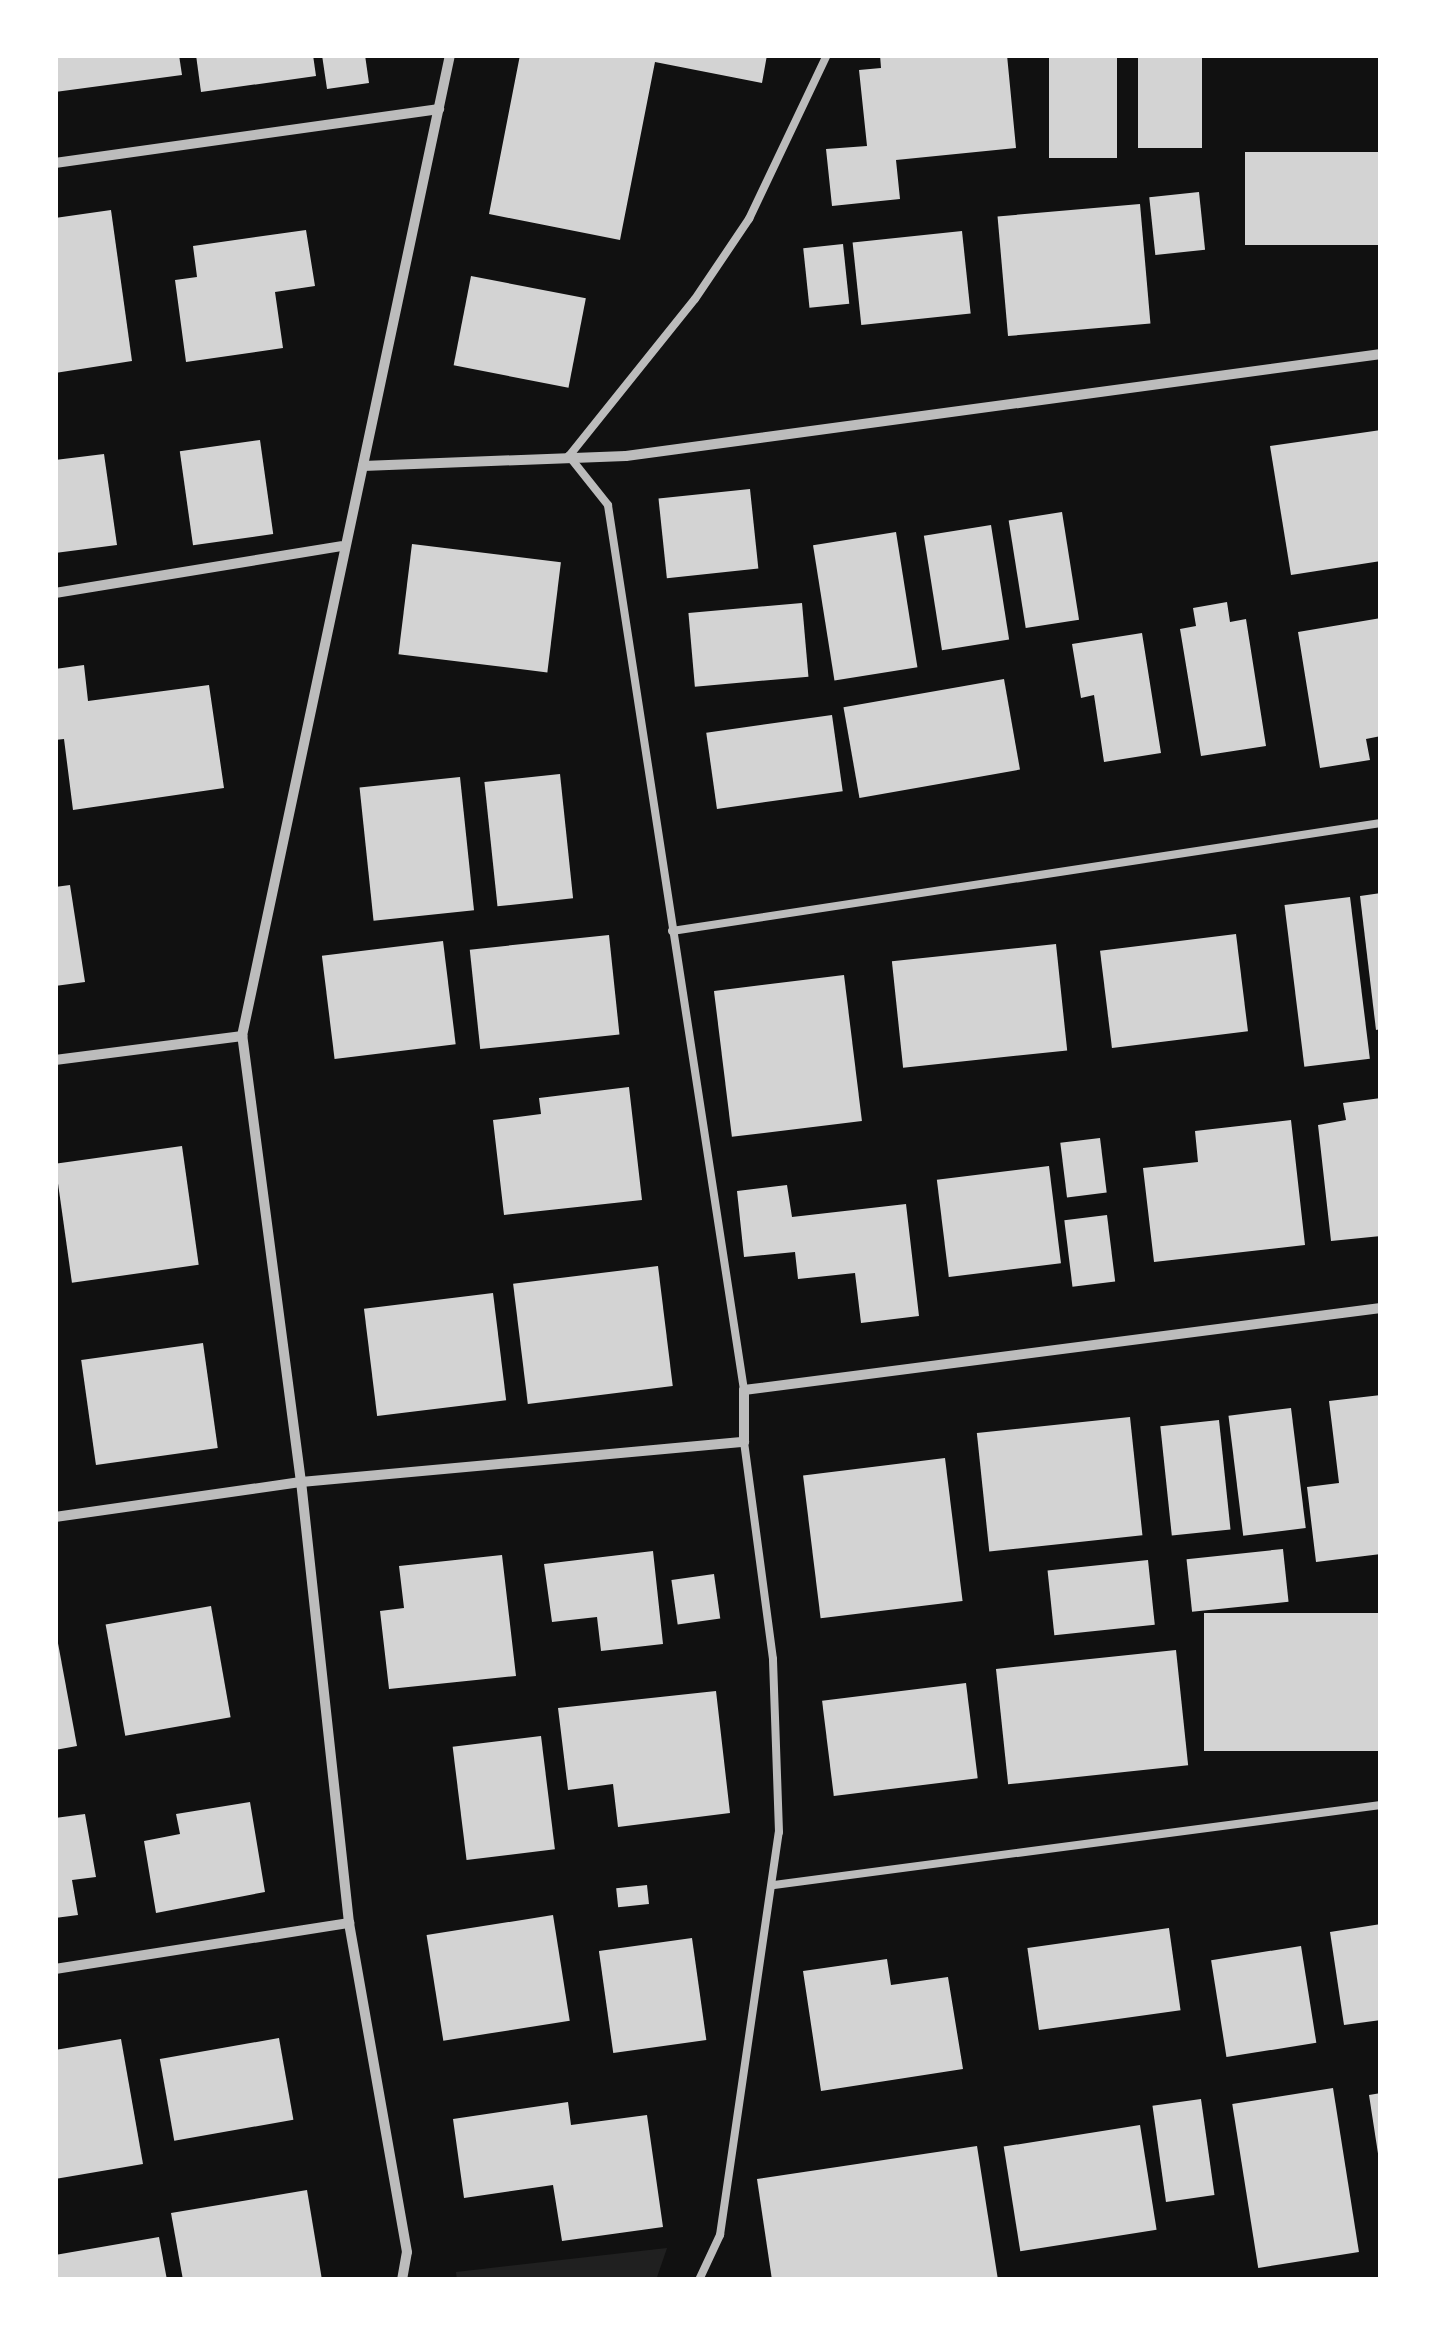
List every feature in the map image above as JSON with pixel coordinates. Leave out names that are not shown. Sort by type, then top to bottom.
[{"type":"street","points":[[402,2280],[406,2252],[350,1923],[301,1482],[242,1036],[341,546],[363,466],[450,55]]},
{"type":"street","points":[[55,163],[439,109]]},
{"type":"street","points":[[363,466],[626,456],[1381,354]]},
{"type":"street","points":[[55,593],[341,546]]},
{"type":"street","points":[[55,1060],[242,1036]]},
{"type":"street","points":[[55,1517],[301,1482],[744,1442],[744,1390],[1381,1308]]},
{"type":"street","points":[[55,1969],[350,1923]]},
{"type":"lane","points":[[744,1390],[608,505],[569,456],[695,299],[748,219],[828,55]]},
{"type":"lane","points":[[672,931],[1381,824]]},
{"type":"lane","points":[[699,2280],[720,2235],[774,1884],[773,1658],[744,1442]]},
{"type":"lane","points":[[774,1884],[1381,1805]]},
{"type":"shaded area","points":[[667,2248],[656,2280],[457,2280],[456,2272]]},
{"type":"building","points":[[55,55],[179,55],[182,75],[55,92]]},
{"type":"building","points":[[196,55],[313,55],[316,76],[201,92]]},
{"type":"building","points":[[322,55],[365,55],[369,83],[327,89]]},
{"type":"building","points":[[520,55],[767,55],[762,83],[655,62],[620,240],[489,214]]},
{"type":"building","points":[[880,55],[1007,55],[1016,148],[896,160],[900,199],[832,206],[826,149],[867,146],[859,70],[881,68]]},
{"type":"building","points":[[1049,55],[1117,55],[1117,158],[1049,158]]},
{"type":"building","points":[[1138,55],[1202,55],[1202,148],[1138,148]]},
{"type":"building","points":[[1245,152],[1381,152],[1381,245],[1245,245]]},
{"type":"building","points":[[1199,192],[1205,250],[1155,255],[1149,197]]},
{"type":"building","points":[[1140,204],[1150,324],[1008,336],[998,216]]},
{"type":"building","points":[[111,210],[132,361],[55,373],[55,218]]},
{"type":"building","points":[[306,230],[315,286],[275,292],[283,348],[186,362],[175,280],[197,277],[193,246]]},
{"type":"building","points":[[962,231],[971,314],[861,325],[853,242]]},
{"type":"building","points":[[843,244],[849,304],[809,308],[803,248]]},
{"type":"building","points":[[471,276],[586,298],[568,388],[454,365]]},
{"type":"building","points":[[1381,430],[1381,561],[1291,575],[1270,446]]},
{"type":"building","points":[[260,440],[273,534],[193,545],[180,451]]},
{"type":"building","points":[[104,454],[117,545],[55,553],[55,460]]},
{"type":"building","points":[[750,489],[758,569],[667,578],[659,499]]},
{"type":"building","points":[[1062,512],[1079,620],[1026,628],[1009,520]]},
{"type":"building","points":[[991,525],[1009,640],[942,650],[924,536]]},
{"type":"building","points":[[896,532],[917,667],[834,680],[813,545]]},
{"type":"building","points":[[412,544],[561,562],[547,672],[398,654]]},
{"type":"building","points":[[1227,602],[1230,622],[1246,619],[1266,746],[1201,756],[1180,629],[1196,626],[1193,608]]},
{"type":"building","points":[[802,603],[808,677],[695,687],[688,613]]},
{"type":"building","points":[[1381,618],[1381,736],[1366,739],[1370,760],[1320,768],[1298,632]]},
{"type":"building","points":[[1142,633],[1161,753],[1104,762],[1094,695],[1081,698],[1072,644]]},
{"type":"building","points":[[84,665],[88,701],[209,685],[224,788],[73,810],[64,739],[55,740],[55,669]]},
{"type":"building","points":[[1004,679],[1020,770],[859,798],[843,707]]},
{"type":"building","points":[[832,715],[843,791],[717,809],[706,733]]},
{"type":"building","points":[[560,774],[573,898],[497,906],[484,782]]},
{"type":"building","points":[[460,777],[474,910],[374,921],[360,788]]},
{"type":"building","points":[[70,885],[85,982],[55,986],[55,887]]},
{"type":"building","points":[[1381,893],[1381,1029],[1376,1030],[1360,896]]},
{"type":"building","points":[[1350,897],[1370,1059],[1304,1067],[1284,905]]},
{"type":"building","points":[[1236,934],[1248,1031],[1112,1048],[1100,951]]},
{"type":"building","points":[[609,935],[619,1034],[480,1049],[470,950]]},
{"type":"building","points":[[443,941],[456,1044],[335,1059],[322,956]]},
{"type":"building","points":[[1056,944],[1067,1050],[903,1068],[892,961]]},
{"type":"building","points":[[844,975],[862,1121],[732,1137],[714,991]]},
{"type":"building","points":[[629,1087],[642,1200],[504,1215],[493,1120],[541,1114],[539,1098]]},
{"type":"building","points":[[1381,1098],[1381,1236],[1331,1241],[1318,1125],[1346,1120],[1343,1103]]},
{"type":"building","points":[[1291,1120],[1305,1245],[1154,1262],[1143,1168],[1198,1162],[1195,1131]]},
{"type":"building","points":[[1100,1138],[1107,1193],[1067,1197],[1060,1143]]},
{"type":"building","points":[[182,1146],[199,1265],[72,1283],[55,1164]]},
{"type":"building","points":[[1049,1166],[1061,1263],[949,1277],[937,1180]]},
{"type":"building","points":[[787,1185],[792,1217],[906,1204],[919,1316],[861,1323],[855,1273],[798,1279],[795,1252],[744,1257],[737,1191]]},
{"type":"building","points":[[1107,1215],[1115,1282],[1072,1287],[1064,1220]]},
{"type":"building","points":[[658,1266],[673,1386],[528,1404],[513,1284]]},
{"type":"building","points":[[493,1293],[506,1400],[377,1416],[364,1309]]},
{"type":"building","points":[[203,1343],[218,1448],[96,1465],[81,1360]]},
{"type":"building","points":[[1381,1395],[1381,1554],[1316,1562],[1307,1487],[1339,1483],[1329,1401]]},
{"type":"building","points":[[1291,1408],[1306,1528],[1243,1536],[1228,1416]]},
{"type":"building","points":[[1130,1417],[1142,1535],[989,1551],[977,1433]]},
{"type":"building","points":[[1219,1420],[1230,1529],[1172,1536],[1160,1426]]},
{"type":"building","points":[[945,1458],[963,1601],[821,1618],[803,1475]]},
{"type":"building","points":[[1283,1549],[1289,1602],[1192,1612],[1187,1559]]},
{"type":"building","points":[[653,1551],[663,1644],[601,1651],[597,1617],[552,1622],[544,1564]]},
{"type":"building","points":[[502,1555],[516,1676],[389,1689],[380,1611],[404,1608],[399,1566]]},
{"type":"building","points":[[1148,1560],[1155,1625],[1054,1635],[1048,1571]]},
{"type":"building","points":[[714,1574],[720,1619],[678,1625],[671,1580]]},
{"type":"building","points":[[211,1606],[231,1717],[125,1736],[106,1625]]},
{"type":"building","points":[[1204,1613],[1381,1613],[1381,1751],[1204,1751]]},
{"type":"building","points":[[55,1627],[77,1746],[55,1750]]},
{"type":"building","points":[[1176,1650],[1188,1765],[1008,1784],[996,1669]]},
{"type":"building","points":[[966,1683],[978,1778],[834,1796],[822,1701]]},
{"type":"building","points":[[716,1691],[730,1813],[618,1827],[613,1784],[568,1790],[558,1708]]},
{"type":"building","points":[[541,1736],[555,1849],[467,1860],[453,1747]]},
{"type":"building","points":[[250,1802],[265,1892],[156,1913],[144,1841],[180,1834],[176,1814]]},
{"type":"building","points":[[85,1814],[96,1877],[72,1880],[78,1915],[55,1918],[55,1818]]},
{"type":"building","points":[[647,1885],[649,1904],[618,1907],[616,1888]]},
{"type":"building","points":[[553,1915],[570,2021],[443,2041],[427,1935]]},
{"type":"building","points":[[1381,1924],[1381,2020],[1344,2025],[1330,1932]]},
{"type":"building","points":[[1169,1928],[1181,2010],[1039,2030],[1027,1948]]},
{"type":"building","points":[[692,1938],[706,2040],[613,2053],[599,1951]]},
{"type":"building","points":[[1301,1946],[1316,2043],[1226,2057],[1211,1960]]},
{"type":"building","points":[[887,1959],[891,1985],[948,1977],[963,2069],[821,2091],[803,1971]]},
{"type":"building","points":[[279,2038],[293,2120],[174,2141],[160,2059]]},
{"type":"building","points":[[121,2039],[143,2164],[55,2179],[55,2050]]},
{"type":"building","points":[[1333,2088],[1359,2252],[1258,2268],[1232,2104]]},
{"type":"building","points":[[1381,2093],[1381,2160],[1379,2160],[1369,2095]]},
{"type":"building","points":[[1201,2099],[1214,2195],[1166,2202],[1152,2106]]},
{"type":"building","points":[[568,2102],[571,2125],[647,2115],[663,2227],[562,2241],[553,2185],[464,2198],[453,2119]]},
{"type":"building","points":[[1140,2125],[1157,2230],[1020,2251],[1004,2147]]},
{"type":"building","points":[[977,2146],[998,2280],[772,2280],[757,2179]]},
{"type":"building","points":[[307,2190],[322,2280],[183,2280],[171,2213]]},
{"type":"building","points":[[159,2237],[167,2280],[55,2280],[55,2255]]}]
